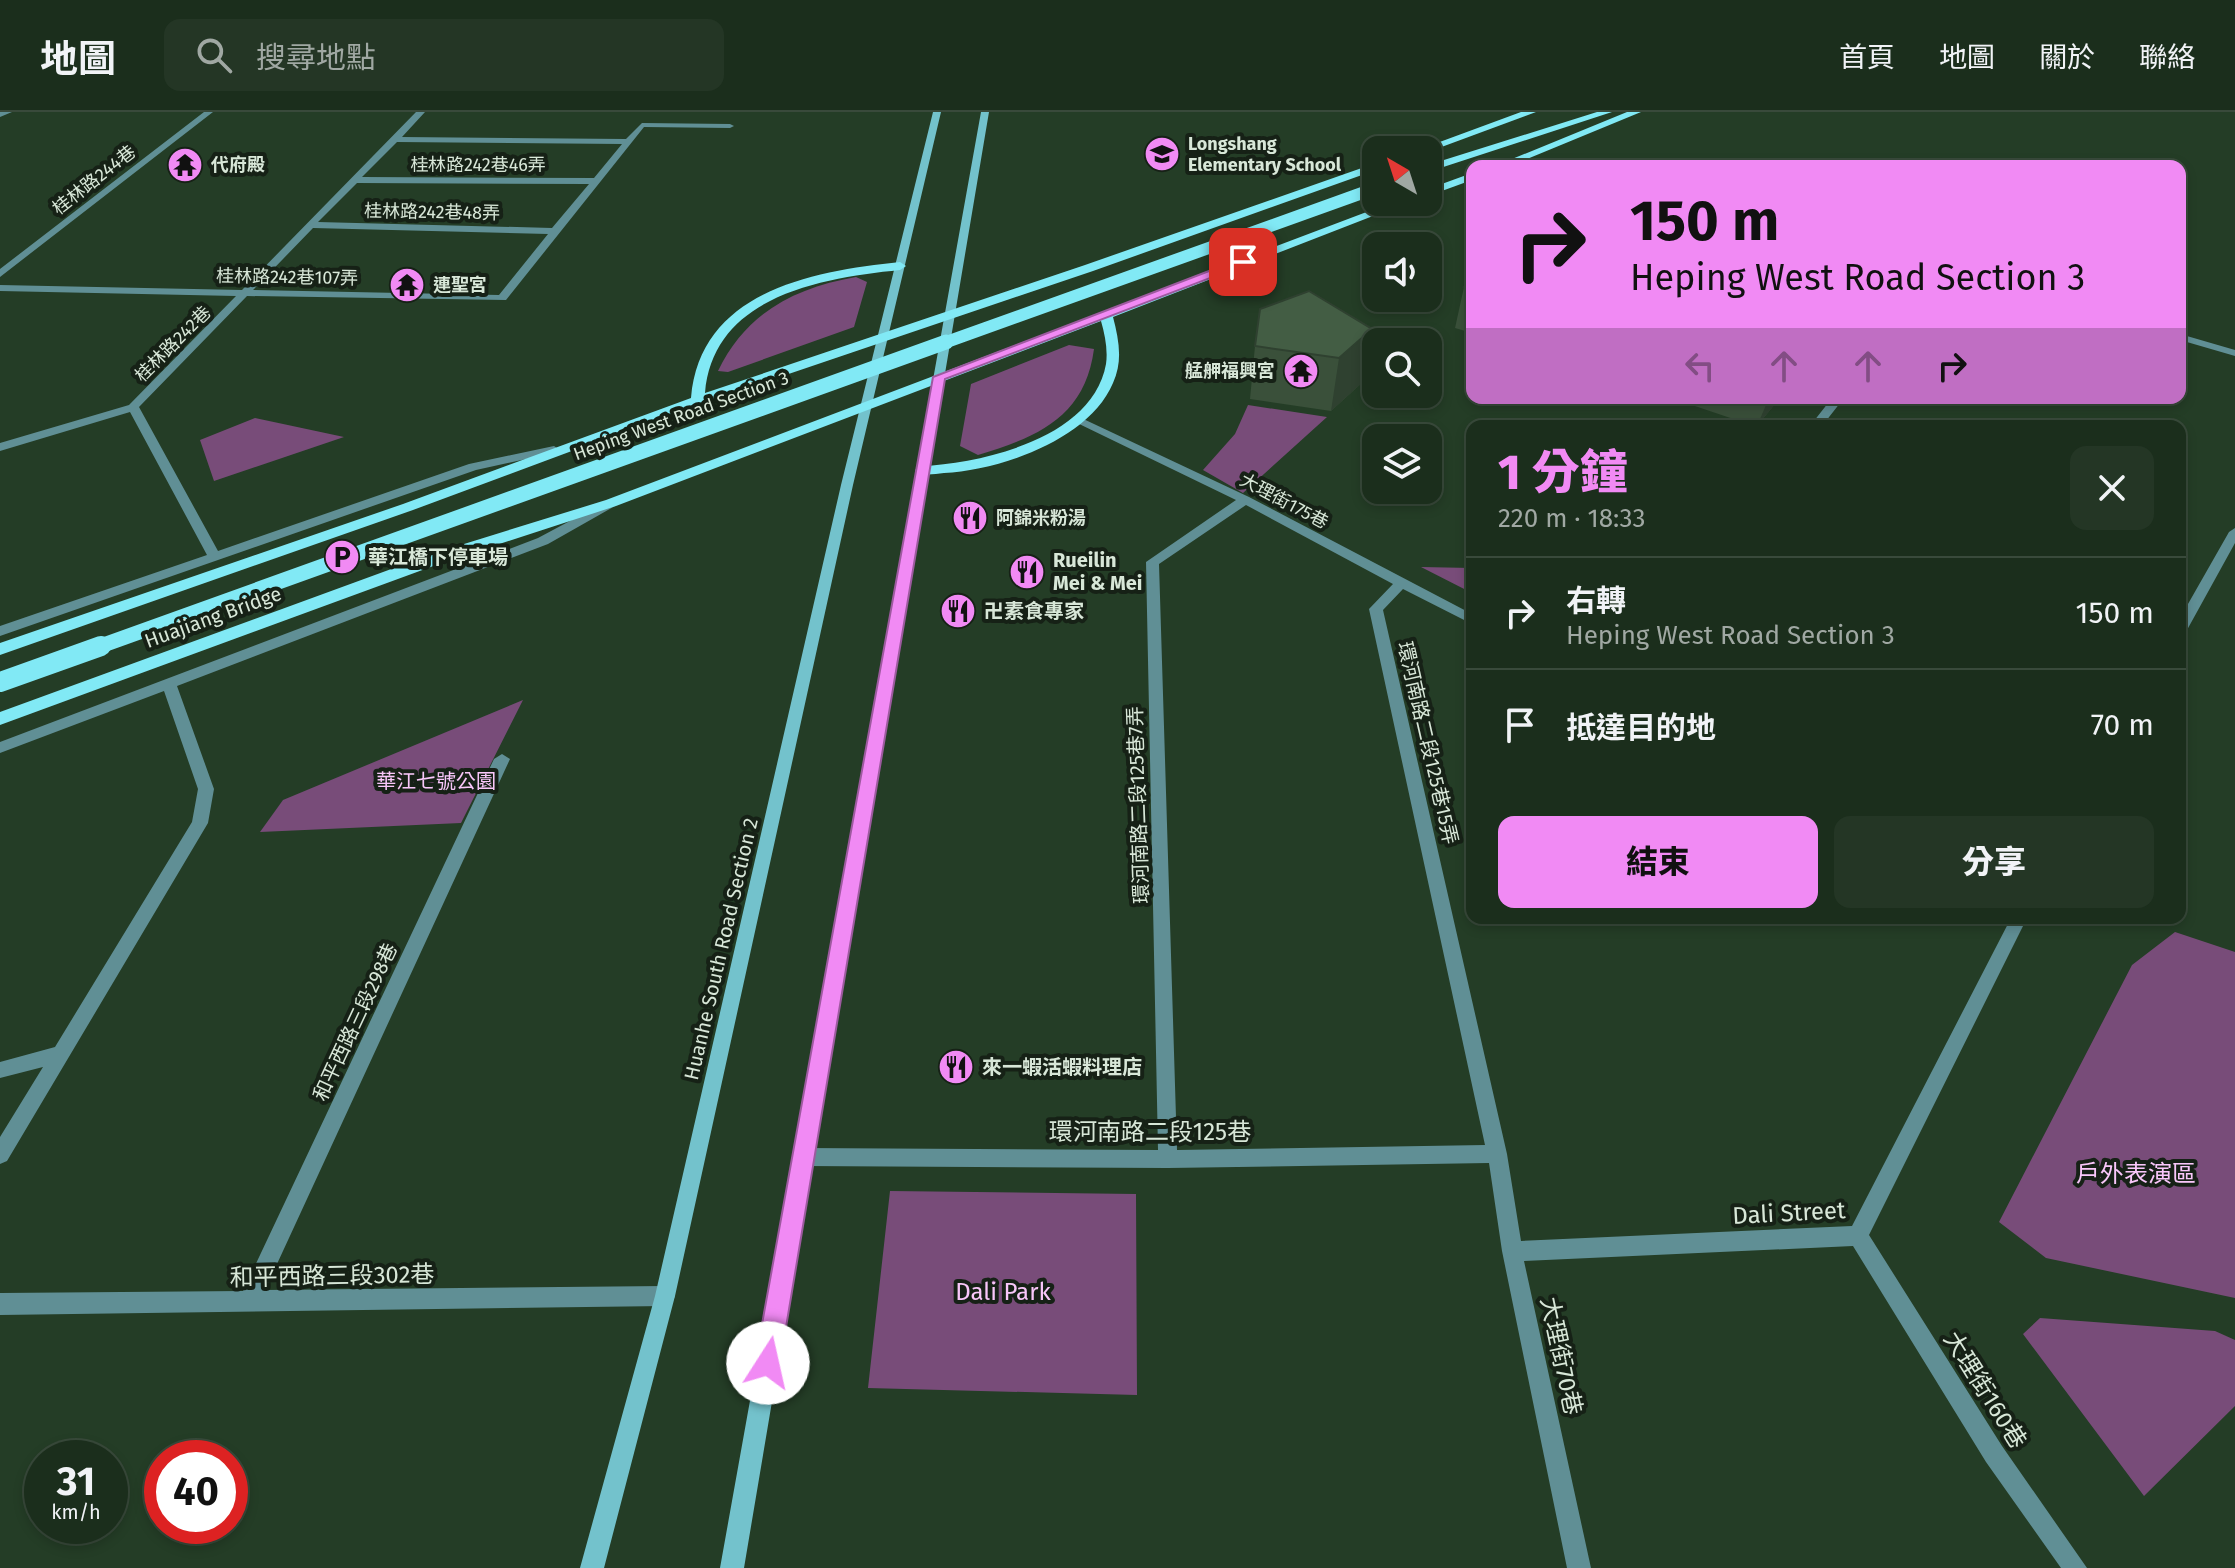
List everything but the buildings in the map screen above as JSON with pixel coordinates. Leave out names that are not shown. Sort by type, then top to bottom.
[{"type":"main road","points":[[1442,143],[1531,112]]},
{"type":"main road","points":[[1442,164],[1570,112]]},
{"type":"main road","points":[[1487,148],[1528,139],[1607,112]]},
{"type":"main road","points":[[1518,160],[1636,112]]},
{"type":"main road","name":"Heping West Road Section 3","points":[[408,507],[554,450],[1362,171]]},
{"type":"main road","points":[[1442,188],[1466,178]]},
{"type":"main road","name":"Heping West Road Section 3","points":[[0,682],[1362,193]]},
{"type":"main road","points":[[611,503],[1366,216]]},
{"type":"main road","points":[[698,400],[706,355],[728,325],[745,312],[765,299],[814,280],[869,268],[900,266]]},
{"type":"main road","points":[[922,470],[977,466],[1007,457],[1034,446],[1077,419],[1101,393],[1113,367],[1106,313]]},
{"type":"main road","name":"Huajiang Bridge","points":[[0,719],[441,557],[611,503]]},
{"type":"main road","name":"Huajiang Bridge","points":[[0,649],[408,507]]},
{"type":"street","points":[[0,115],[8,112]]},
{"type":"street","name":"桂林路244巷","points":[[0,274],[209,112]]},
{"type":"street","name":"桂林路242巷","points":[[215,557],[133,407],[421,112]]},
{"type":"street","name":"Huanhe South Road Section 2","points":[[592,1568],[665,1296],[937,112]]},
{"type":"street","points":[[732,1568],[985,112]]},
{"type":"street","name":"桂林路242巷107弄","points":[[0,288],[502,298],[553,231],[599,181],[642,125],[730,126]]},
{"type":"street","points":[[397,139],[628,142]]},
{"type":"street","name":"桂林路242巷46弄","points":[[357,180],[599,181]]},
{"type":"street","name":"桂林路242巷48弄","points":[[311,225],[553,231]]},
{"type":"street","points":[[2186,339],[2235,353]]},
{"type":"street","points":[[1821,420],[1833,404]]},
{"type":"street","points":[[0,447],[133,407]]},
{"type":"street","name":"大理街175巷","points":[[1077,419],[1245,500],[1466,617]]},
{"type":"street","name":"Heping West Road Section 3","points":[[0,631],[473,467],[554,450]]},
{"type":"street","name":"環河南路二段125巷7弄","points":[[1168,1159],[1152,562],[1245,500]]},
{"type":"street","points":[[0,748],[543,541],[611,503]]},
{"type":"street","points":[[2186,619],[2235,532]]},
{"type":"street","name":"環河南路二段125巷15弄","points":[[1401,584],[1376,609],[1497,1154]]},
{"type":"street","points":[[0,1155],[203,814],[206,789],[169,684]]},
{"type":"street","name":"和平西路三段298巷","points":[[248,1303],[502,759]]},
{"type":"street","name":"Dali Street","points":[[1512,1251],[1858,1236],[2016,924]]},
{"type":"street","points":[[0,1070],[60,1054]]},
{"type":"street","name":"環河南路二段125巷","points":[[803,1157],[1168,1159],[1497,1154]]},
{"type":"street","name":"大理街70巷","points":[[1497,1154],[1512,1251],[1579,1568]]},
{"type":"street","name":"大理街160巷","points":[[1858,1236],[1994,1454],[2075,1568]]},
{"type":"street","name":"和平西路三段302巷","points":[[0,1304],[665,1296]]},
{"type":"green space","points":[[856,277],[867,282],[854,327],[728,372],[718,371],[743,333],[774,306],[812,288]]},
{"type":"green space","points":[[1069,345],[1094,349],[1081,392],[1055,421],[1020,440],[978,455],[960,446],[971,384]]},
{"type":"green space","points":[[1248,405],[1327,417],[1243,493],[1203,470],[1235,434]]},
{"type":"green space","points":[[255,418],[344,437],[214,481],[200,440]]},
{"type":"green space","points":[[1421,567],[1466,568],[1466,590]]},
{"type":"green space","name":"華江七號公園","points":[[523,700],[461,823],[260,832],[283,800]]},
{"type":"green space","name":"戶外表演區","points":[[2175,932],[2235,952],[2235,1298],[2046,1258],[1999,1222],[2132,965]]},
{"type":"green space","name":"Dali Park","points":[[890,1191],[1136,1194],[1137,1395],[868,1388]]},
{"type":"green space","points":[[2040,1318],[2215,1331],[2235,1340],[2235,1406],[2144,1496],[2023,1334]]},
{"type":"place","name":"Longshang Elementary School","points":[[1162,154]]},
{"type":"place","name":"代府殿","points":[[185,165]]},
{"type":"place","name":"連聖宮","points":[[407,285]]},
{"type":"place","name":"艋舺福興宮","points":[[1301,371]]},
{"type":"place","name":"阿錦米粉湯","points":[[970,518]]},
{"type":"place","name":"華江橋下停車場","points":[[342,557]]},
{"type":"place","name":"Rueilin Mei & Mei","points":[[1027,572]]},
{"type":"place","name":"卍素食專家","points":[[958,611]]},
{"type":"place","name":"來一蝦活蝦料理店","points":[[956,1067]]},
{"type":"route","points":[[768,1363],[939,377],[1243,262]]}]
